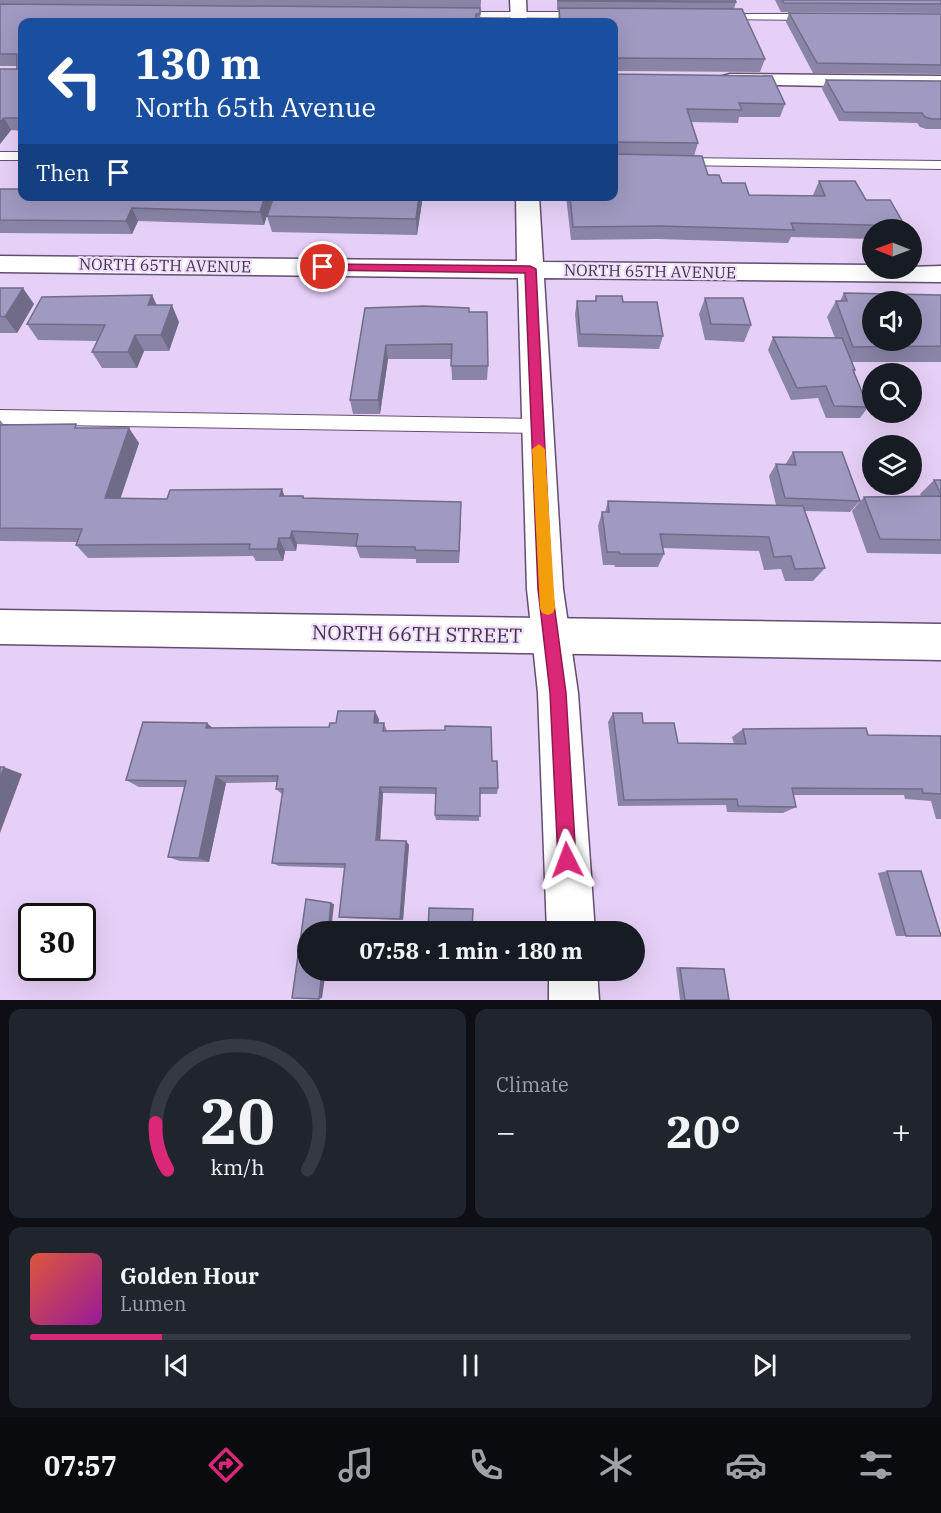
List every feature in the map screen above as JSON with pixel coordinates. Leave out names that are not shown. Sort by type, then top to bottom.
[{"type":"street","points":[[707,80],[941,82]]},
{"type":"street","points":[[527,201],[545,589],[558,693],[570,921]]},
{"type":"street","name":"NORTH 65TH AVENUE","points":[[0,264],[941,274]]},
{"type":"street","name":"NORTH 66TH STREET","points":[[0,627],[941,642]]},
{"type":"street","points":[[573,981],[574,1000]]},
{"type":"lane","points":[[450,15],[519,12],[598,15]]},
{"type":"lane","points":[[708,16],[825,17]]},
{"type":"lane","points":[[0,156],[18,156]]},
{"type":"lane","points":[[660,162],[941,165]]},
{"type":"lane","points":[[0,417],[537,426]]},
{"type":"building","points":[[735,0],[736,2],[558,1]]},
{"type":"building","points":[[782,0],[941,0],[941,4],[784,3]]},
{"type":"building","points":[[0,4],[480,8],[480,14],[476,14],[476,18],[18,18],[18,118],[4,118],[0,122],[0,69],[17,69],[17,54],[0,54]]},
{"type":"building","points":[[559,8],[742,9],[765,59],[618,58],[618,18],[560,18]]},
{"type":"building","points":[[789,13],[941,14],[941,65],[817,63]]},
{"type":"building","points":[[618,74],[772,76],[785,104],[739,103],[742,110],[687,109],[698,143],[618,142]]},
{"type":"building","points":[[826,80],[941,81],[941,119],[925,117],[922,113],[844,112]]},
{"type":"building","points":[[618,154],[702,156],[708,175],[719,175],[722,183],[745,183],[749,195],[825,196],[819,181],[855,181],[866,200],[890,200],[901,219],[862,219],[862,225],[791,223],[794,230],[661,226],[573,227],[570,201],[618,201]]},
{"type":"building","points":[[0,189],[18,189],[18,201],[263,201],[260,212],[132,208],[126,221],[0,220]]},
{"type":"building","points":[[272,201],[418,201],[416,219],[267,216]]},
{"type":"building","points":[[0,288],[23,288],[5,317],[0,316]]},
{"type":"building","points":[[844,293],[862,293],[862,347],[853,347],[836,301],[847,301]]},
{"type":"building","points":[[152,295],[148,305],[172,305],[161,335],[135,335],[128,352],[92,352],[105,325],[27,324],[42,297]]},
{"type":"building","points":[[922,295],[941,295],[941,346],[922,346]]},
{"type":"building","points":[[596,296],[622,296],[623,302],[657,302],[663,336],[580,334],[577,301],[596,301]]},
{"type":"building","points":[[705,298],[743,298],[751,325],[711,324]]},
{"type":"building","points":[[424,306],[469,308],[469,312],[487,312],[488,366],[451,366],[452,344],[386,345],[378,400],[350,400],[365,308]]},
{"type":"building","points":[[773,337],[842,338],[862,392],[862,407],[834,406],[826,386],[797,388]]},
{"type":"building","points":[[76,424],[75,428],[129,428],[105,498],[167,499],[170,490],[282,489],[280,496],[303,496],[303,498],[461,502],[459,551],[415,550],[415,547],[356,546],[358,534],[292,531],[290,538],[279,538],[277,549],[249,549],[250,544],[76,545],[82,529],[0,528],[0,425]]},
{"type":"building","points":[[793,452],[842,452],[860,501],[785,498],[776,464],[796,465]]},
{"type":"building","points":[[934,480],[941,480],[941,495]]},
{"type":"building","points":[[941,496],[941,540],[880,539],[864,497]]},
{"type":"building","points":[[608,501],[803,506],[825,568],[795,569],[791,556],[774,557],[769,537],[660,534],[664,554],[607,552],[602,512],[609,512]]},
{"type":"building","points":[[338,711],[375,711],[374,723],[384,723],[383,731],[445,730],[445,726],[491,727],[492,761],[497,761],[498,788],[480,788],[480,816],[435,815],[436,788],[380,787],[376,840],[406,841],[400,919],[339,917],[345,864],[272,863],[283,789],[276,789],[278,776],[216,776],[199,858],[168,857],[186,781],[126,780],[143,722],[207,723],[206,728],[329,727],[330,723],[336,723]]},
{"type":"building","points":[[613,713],[642,713],[643,723],[674,723],[678,743],[746,744],[743,729],[866,728],[868,735],[941,736],[941,794],[923,793],[922,789],[792,788],[796,807],[738,806],[737,799],[624,800]]},
{"type":"building","points":[[887,871],[921,871],[941,936],[906,936]]},
{"type":"building","points":[[306,899],[331,903],[329,921],[303,921]]},
{"type":"building","points":[[429,908],[473,909],[472,921],[428,921]]},
{"type":"building","points":[[297,963],[297,981],[321,981],[319,999],[292,998]]},
{"type":"building","points":[[680,968],[724,969],[729,1000],[685,1000]]},
{"type":"slow traffic","points":[[539,449],[545,589],[548,608]]},
{"type":"route","points":[[323,267],[530,269],[545,589],[558,693],[567,860]]}]
